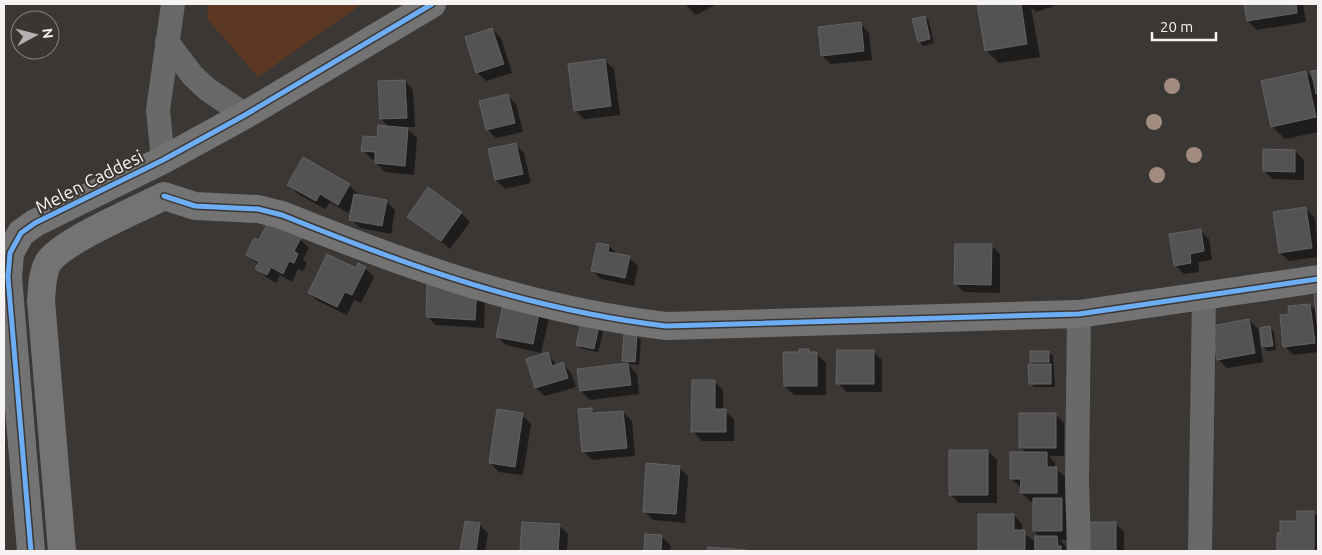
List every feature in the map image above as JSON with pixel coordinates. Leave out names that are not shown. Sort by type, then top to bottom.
[{"type":"street","points":[[164,196],[163,160],[158,110],[172,4]]},
{"type":"street","name":"Melen Caddesi","points":[[31,551],[8,277],[10,253],[21,233],[35,223],[163,160],[245,115],[432,4]]},
{"type":"street","points":[[166,42],[193,76],[207,89],[245,115]]},
{"type":"street","points":[[62,551],[41,301],[43,282],[50,260],[74,241],[164,196],[195,206],[258,209],[282,215],[430,273],[556,308],[609,320],[666,326],[1079,314],[1318,279]]},
{"type":"street","points":[[1200,551],[1204,296]]},
{"type":"street","points":[[1079,314],[1077,481],[1079,551]]},
{"type":"shaded area","points":[[208,4],[362,4],[258,77],[207,19]]},
{"type":"building","points":[[977,4],[1021,4],[1027,44],[985,51]]},
{"type":"building","points":[[1244,4],[1296,4],[1297,13],[1247,21]]},
{"type":"building","points":[[925,16],[930,39],[918,42],[912,19]]},
{"type":"building","points":[[861,22],[864,51],[821,56],[818,27]]},
{"type":"building","points":[[492,28],[504,64],[476,73],[465,37]]},
{"type":"building","points":[[605,59],[611,106],[574,111],[568,64]]},
{"type":"building","points":[[1318,70],[1318,93],[1316,94],[1311,71]]},
{"type":"building","points":[[1306,71],[1316,117],[1271,127],[1261,81]]},
{"type":"building","points":[[405,80],[407,118],[380,119],[378,81]]},
{"type":"building","points":[[508,94],[515,123],[486,130],[479,101]]},
{"type":"building","points":[[378,125],[408,128],[405,166],[375,163],[375,152],[361,151],[363,136],[377,137]]},
{"type":"building","points":[[516,143],[523,174],[495,180],[488,149]]},
{"type":"building","points":[[1263,149],[1295,150],[1295,172],[1263,171]]},
{"type":"building","points":[[303,157],[350,184],[338,205],[320,194],[316,201],[287,185]]},
{"type":"building","points":[[428,187],[462,212],[441,241],[407,217]]},
{"type":"building","points":[[354,194],[387,200],[382,226],[349,220]]},
{"type":"building","points":[[1306,207],[1312,248],[1279,253],[1273,212]]},
{"type":"building","points":[[268,222],[301,238],[294,251],[298,254],[294,263],[289,261],[283,274],[271,267],[267,275],[255,269],[259,262],[246,255],[254,238],[259,240]]},
{"type":"building","points":[[1201,229],[1204,251],[1190,254],[1191,263],[1174,266],[1169,234]]},
{"type":"building","points":[[597,243],[609,245],[608,252],[630,256],[625,278],[591,271]]},
{"type":"building","points":[[955,244],[992,244],[991,285],[954,284]]},
{"type":"building","points":[[327,254],[356,268],[358,263],[366,267],[352,295],[345,292],[337,307],[308,293]]},
{"type":"building","points":[[427,283],[477,286],[475,320],[426,317]]},
{"type":"building","points":[[1314,295],[1318,295],[1318,332]]},
{"type":"building","points":[[504,300],[540,308],[533,344],[496,337]]},
{"type":"building","points":[[1310,304],[1315,343],[1283,347],[1280,315],[1289,314],[1288,306]]},
{"type":"building","points":[[1249,319],[1255,353],[1217,360],[1211,326]]},
{"type":"building","points":[[581,322],[599,326],[594,349],[576,345]]},
{"type":"building","points":[[1270,326],[1273,346],[1262,347],[1260,328]]},
{"type":"building","points":[[624,334],[637,335],[635,362],[622,361]]},
{"type":"building","points":[[799,349],[809,349],[809,352],[817,352],[817,386],[784,386],[783,352],[799,352]]},
{"type":"building","points":[[837,350],[874,350],[874,384],[836,384]]},
{"type":"building","points":[[1030,351],[1049,351],[1049,362],[1030,362]]},
{"type":"building","points":[[548,352],[552,366],[563,362],[568,378],[535,388],[526,359]]},
{"type":"building","points":[[628,363],[631,385],[580,391],[577,369]]},
{"type":"building","points":[[1028,364],[1051,364],[1051,384],[1029,384]]},
{"type":"building","points":[[692,380],[715,380],[715,409],[726,409],[726,432],[691,432]]},
{"type":"building","points":[[592,408],[592,413],[623,411],[627,448],[582,452],[578,409]]},
{"type":"building","points":[[497,409],[523,413],[515,467],[489,463]]},
{"type":"building","points":[[1019,413],[1056,413],[1056,448],[1019,448]]},
{"type":"building","points":[[949,450],[988,450],[988,495],[949,495]]},
{"type":"building","points":[[1010,452],[1047,452],[1047,467],[1057,467],[1057,493],[1020,493],[1021,479],[1010,479]]},
{"type":"building","points":[[646,463],[680,466],[676,514],[643,512]]},
{"type":"building","points":[[1033,498],[1062,498],[1062,531],[1033,531]]},
{"type":"building","points":[[1297,511],[1314,511],[1314,550],[1277,550],[1277,533],[1280,533],[1280,521],[1297,521]]},
{"type":"building","points":[[978,514],[1014,514],[1014,530],[1025,530],[1025,550],[978,550]]},
{"type":"building","points":[[465,521],[480,523],[476,551],[460,551]]},
{"type":"building","points":[[522,522],[560,524],[558,551],[520,551]]},
{"type":"building","points":[[1087,522],[1116,522],[1116,551],[1087,551]]},
{"type":"building","points":[[645,534],[662,535],[661,551],[644,551]]},
{"type":"building","points":[[1035,536],[1057,536],[1058,546],[1061,546],[1061,551],[1035,551]]},
{"type":"building","points":[[708,547],[746,550],[746,551],[707,551]]},
{"type":"cycle path","points":[[31,551],[8,277],[10,253],[21,233],[35,223],[163,160],[245,115],[432,4]]},
{"type":"cycle path","points":[[164,196],[195,206],[258,209],[282,215],[376,252],[470,284],[566,309],[666,326],[1079,314],[1318,279]]}]
